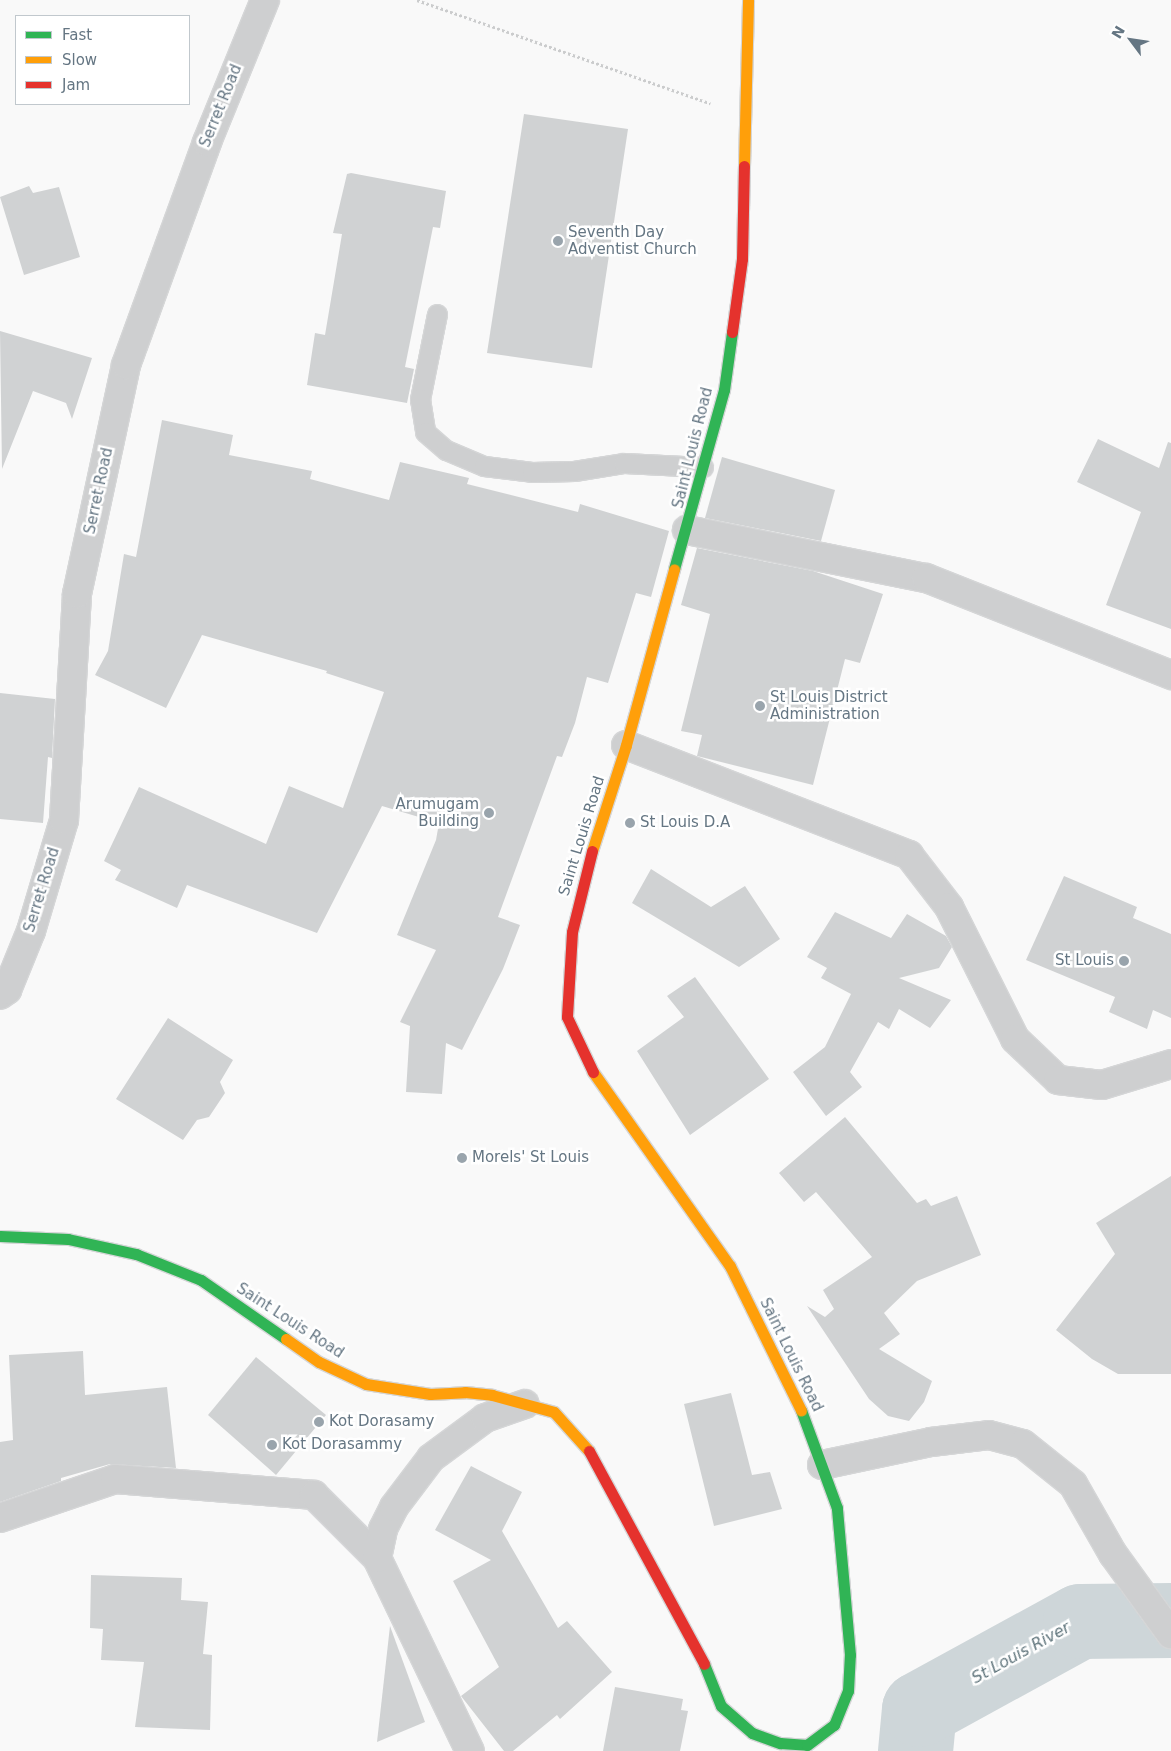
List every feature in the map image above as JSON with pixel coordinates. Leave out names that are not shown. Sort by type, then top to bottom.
[{"type":"main road","name":"Saint Louis Road","points":[[0,1236],[68,1239],[136,1254],[201,1280],[319,1362],[366,1384],[430,1394],[465,1392],[492,1395],[554,1412],[595,1458],[704,1663],[721,1706],[752,1733],[780,1743],[807,1745],[834,1725],[848,1691],[850,1655],[837,1508],[808,1424],[730,1266],[586,1061],[567,1017],[572,932],[581,887],[626,745],[687,530],[724,390],[742,259],[748,0]]},
{"type":"street","name":"Serret Road","points":[[0,995],[7,990],[31,931],[64,820],[77,594],[126,364],[206,142],[264,0]]},
{"type":"street","points":[[687,530],[926,578],[1171,674]]},
{"type":"street","points":[[626,745],[909,855],[949,907],[1015,1040],[1058,1080],[1102,1084],[1171,1064]]},
{"type":"street","points":[[377,1558],[383,1529],[394,1507],[431,1458],[485,1418],[525,1404]]},
{"type":"street","points":[[822,1465],[931,1442],[989,1434],[1023,1444],[1073,1484],[1113,1554],[1171,1634]]},
{"type":"street","points":[[0,1518],[115,1479],[314,1495],[377,1558],[470,1751]]},
{"type":"lane","points":[[437,314],[420,399],[426,432],[446,450],[484,466],[532,472],[574,471],[624,463],[703,466]]},
{"type":"path","points":[[417,0],[746,116]]},
{"type":"building","name":"Seventh Day Adventist Church","points":[[524,114],[628,129],[592,368],[487,353]]},
{"type":"building","points":[[351,173],[446,191],[440,228],[433,227],[405,367],[414,369],[407,403],[307,385],[315,333],[325,335],[342,234],[333,233],[347,174]]},
{"type":"building","points":[[29,186],[33,193],[59,187],[80,257],[24,275],[0,197]]},
{"type":"building","points":[[0,331],[92,358],[72,419],[66,403],[33,391],[2,469]]},
{"type":"building","points":[[162,420],[233,435],[229,455],[312,471],[310,479],[389,500],[400,462],[469,478],[467,484],[578,512],[580,504],[669,531],[651,597],[636,593],[608,683],[587,677],[575,723],[562,757],[557,756],[498,917],[520,925],[503,969],[462,1050],[446,1043],[442,1094],[406,1092],[410,1026],[400,1022],[436,950],[397,935],[436,840],[439,823],[382,806],[317,933],[187,885],[177,908],[115,880],[121,870],[104,861],[139,787],[266,844],[289,786],[343,808],[384,692],[326,673],[327,671],[202,635],[166,708],[95,675],[108,651],[124,554],[136,557]]},
{"type":"building","points":[[1098,439],[1159,468],[1168,442],[1171,443],[1171,629],[1106,605],[1141,512],[1077,482]]},
{"type":"building","points":[[722,457],[835,490],[821,541],[705,518]]},
{"type":"building","points":[[697,548],[813,571],[883,594],[860,663],[845,659],[813,785],[697,756],[702,735],[681,731],[710,614],[681,605]]},
{"type":"building","points":[[0,693],[55,699],[52,758],[48,757],[43,823],[0,819]]},
{"type":"building","points":[[651,869],[711,907],[745,886],[780,939],[739,967],[632,903]]},
{"type":"building","points":[[1064,876],[1137,907],[1133,918],[1171,934],[1171,1018],[1153,1010],[1147,1029],[1109,1012],[1115,997],[1026,960]]},
{"type":"building","points":[[835,912],[891,938],[907,914],[946,936],[952,947],[939,968],[899,978],[951,1000],[930,1028],[899,1009],[889,1029],[878,1022],[850,1072],[862,1087],[826,1116],[793,1072],[825,1047],[851,994],[821,978],[827,968],[807,957]]},
{"type":"building","points":[[695,977],[769,1079],[690,1135],[637,1051],[684,1017],[667,996]]},
{"type":"building","points":[[168,1018],[233,1060],[220,1082],[225,1093],[209,1117],[197,1120],[183,1140],[116,1099]]},
{"type":"building","points":[[845,1117],[917,1203],[926,1199],[931,1206],[957,1196],[981,1255],[917,1281],[884,1313],[900,1334],[879,1349],[932,1381],[924,1402],[909,1421],[888,1416],[869,1399],[807,1306],[825,1317],[834,1309],[823,1290],[872,1257],[816,1192],[804,1202],[779,1173]]},
{"type":"building","points":[[1171,1176],[1171,1374],[1118,1374],[1092,1359],[1056,1330],[1115,1254],[1096,1223]]},
{"type":"building","points":[[83,1351],[85,1395],[167,1387],[176,1468],[110,1464],[61,1478],[61,1481],[0,1502],[0,1442],[13,1440],[9,1355]]},
{"type":"building","name":"Kot Dorasammy","points":[[256,1357],[326,1415],[276,1475],[208,1415]]},
{"type":"building","points":[[731,1393],[752,1475],[770,1472],[782,1509],[714,1526],[684,1404]]},
{"type":"building","points":[[471,1466],[522,1492],[502,1531],[558,1628],[567,1621],[612,1672],[560,1719],[557,1715],[513,1751],[504,1751],[461,1696],[499,1667],[453,1581],[491,1560],[435,1530]]},
{"type":"building","points":[[91,1575],[182,1578],[181,1600],[208,1602],[203,1654],[212,1655],[210,1730],[135,1727],[144,1662],[101,1660],[103,1629],[90,1628]]},
{"type":"building","points":[[390,1626],[425,1722],[377,1742]]},
{"type":"building","points":[[615,1687],[683,1699],[681,1710],[688,1711],[680,1751],[603,1751]]},
{"type":"waterway","name":"St Louis River","points":[[915,1751],[919,1709],[1080,1621],[1171,1620]]},
{"type":"traffic: fast","points":[[674,569],[724,390],[732,332]]},
{"type":"traffic: fast","points":[[0,1236],[68,1239],[136,1254],[201,1280],[286,1339]]},
{"type":"traffic: fast","points":[[704,1664],[721,1706],[752,1733],[780,1743],[807,1745],[834,1725],[848,1691],[850,1655],[837,1508],[801,1410]]},
{"type":"traffic: slow","points":[[744,166],[748,0]]},
{"type":"traffic: slow","points":[[592,851],[626,745],[674,569]]},
{"type":"traffic: slow","points":[[593,1072],[730,1266],[801,1410]]},
{"type":"traffic: slow","points":[[286,1339],[319,1362],[366,1384],[430,1394],[465,1392],[492,1395],[554,1412],[589,1451]]},
{"type":"traffic: jam","points":[[732,332],[742,259],[744,166]]},
{"type":"traffic: jam","points":[[592,851],[572,932],[567,1017],[593,1072]]},
{"type":"traffic: jam","points":[[589,1451],[704,1664]]},
{"type":"place","name":"Seventh Day Adventist Church","points":[[558,241]]},
{"type":"place","name":"St Louis District Administration","points":[[760,706]]},
{"type":"place","name":"Arumugam Building","points":[[489,813]]},
{"type":"place","name":"St Louis D.A","points":[[630,823]]},
{"type":"place","name":"St Louis","points":[[1124,961]]},
{"type":"place","name":"Morels' St Louis","points":[[462,1158]]},
{"type":"place","name":"Kot Dorasamy","points":[[319,1422]]},
{"type":"place","name":"Kot Dorasammy","points":[[272,1445]]}]
